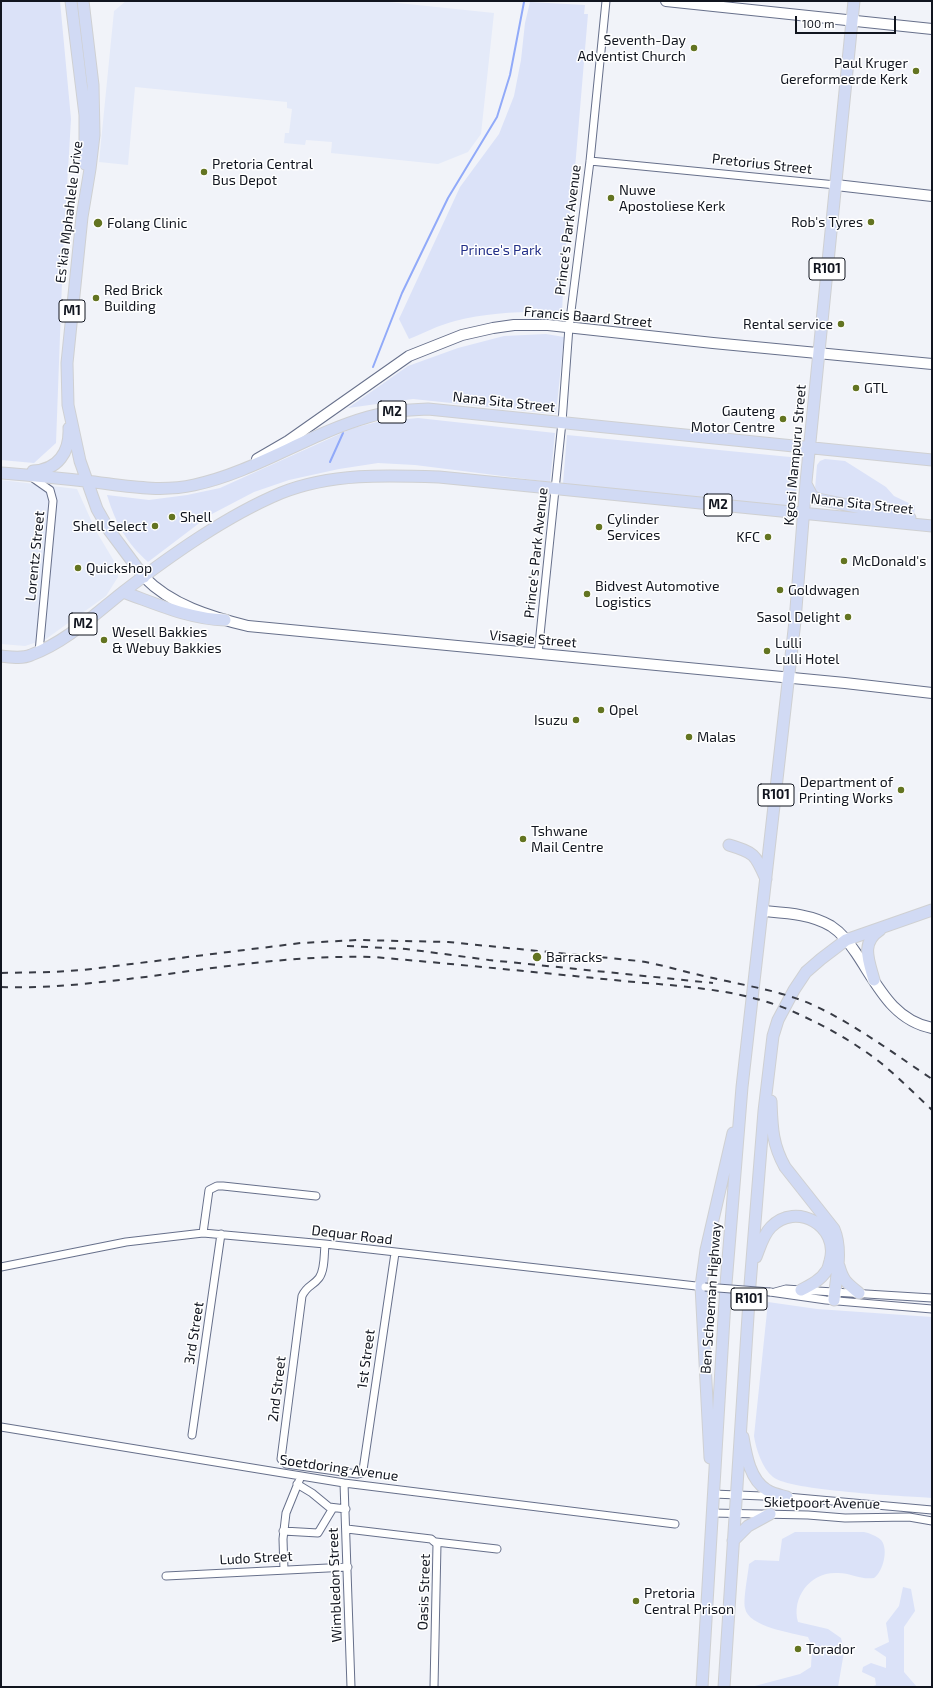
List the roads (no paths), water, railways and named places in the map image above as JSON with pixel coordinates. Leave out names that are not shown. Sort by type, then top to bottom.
[{"type":"main road","name":"M1","points":[[71,1],[85,118],[82,217]]},
{"type":"main road","name":"Es'kia Mphahlele Drive","points":[[83,1],[89,44],[95,116],[91,162],[82,217],[67,363],[68,405],[80,461],[97,509],[109,530],[144,577]]},
{"type":"main road","name":"Kgosi Mampuru Street","points":[[763,911],[789,678],[809,447],[854,1]]},
{"type":"main road","points":[[2,473],[42,471],[58,462],[64,454],[69,439],[68,405]]},
{"type":"main road","name":"Nana Sita Street","points":[[87,481],[130,487],[175,489],[194,486],[234,474],[308,440],[369,417],[388,413],[428,410],[562,422],[932,460]]},
{"type":"main road","name":"M2","points":[[2,473],[87,481]]},
{"type":"main road","name":"Nana Sita Street","points":[[144,577],[223,523],[282,493],[332,480],[365,476],[398,475],[446,478],[932,524]]},
{"type":"main road","points":[[806,482],[809,493],[818,499],[932,524]]},
{"type":"main road","name":"M2","points":[[1,656],[24,657],[39,652],[89,620],[144,577]]},
{"type":"main road","points":[[123,592],[182,613],[208,619],[225,620]]},
{"type":"main road","points":[[729,845],[748,851],[755,856],[766,880]]},
{"type":"main road","name":"R101","points":[[724,1687],[734,1514],[750,1286],[764,1111],[773,1036],[778,1020],[794,990],[806,972],[820,959],[846,940],[932,910]]},
{"type":"main road","name":"Ben Schoeman Highway","points":[[702,1687],[726,1284],[750,1013],[763,911]]},
{"type":"main road","points":[[874,980],[868,958],[868,945],[872,936],[887,925]]},
{"type":"main road","points":[[773,1036],[771,1100],[773,1141],[778,1156],[785,1167],[834,1228],[839,1251],[830,1296]]},
{"type":"main road","points":[[713,1491],[708,1444],[703,1286],[706,1250],[742,1099]]},
{"type":"main road","points":[[750,1286],[754,1262],[762,1240],[770,1228],[778,1221],[790,1216],[808,1218],[814,1220],[830,1238],[832,1247],[828,1269],[830,1296]]},
{"type":"main road","points":[[838,1261],[842,1277],[846,1283],[859,1293]]},
{"type":"main road","points":[[801,1290],[815,1282],[828,1269]]},
{"type":"main road","points":[[741,1416],[744,1444],[754,1478],[767,1490],[787,1498]]},
{"type":"main road","points":[[733,1541],[748,1526],[770,1514]]},
{"type":"street","name":"Prince's Park Avenue","points":[[538,654],[556,489],[569,327],[590,161],[606,1]]},
{"type":"street","points":[[666,1],[932,29]]},
{"type":"street","name":"Pretorius Street","points":[[590,161],[932,196]]},
{"type":"street","name":"Francis Baard Street","points":[[234,474],[288,441],[403,360],[425,349],[462,335],[493,328],[528,325],[569,327],[932,364]]},
{"type":"street","name":"Lorentz Street","points":[[28,475],[50,490],[54,501],[39,652]]},
{"type":"street","name":"Visagie Street","points":[[144,577],[150,583],[184,605],[225,620],[248,626],[932,693]]},
{"type":"street","points":[[763,911],[818,919],[831,926],[846,940],[889,1004],[900,1014],[913,1021],[932,1028]]},
{"type":"street","points":[[203,1233],[209,1190],[212,1187],[223,1186],[316,1196]]},
{"type":"street","name":"Dequar Road","points":[[1,1267],[126,1242],[203,1233],[326,1244],[395,1253],[772,1292]]},
{"type":"street","name":"3rd Street","points":[[192,1435],[221,1234]]},
{"type":"street","name":"2nd Street","points":[[326,1244],[320,1278],[308,1286],[302,1296],[281,1459],[286,1464],[357,1474],[362,1474],[363,1470]]},
{"type":"street","name":"1st Street","points":[[363,1470],[395,1253]]},
{"type":"street","points":[[772,1292],[786,1289],[801,1290],[830,1296],[859,1293],[932,1298]]},
{"type":"street","points":[[772,1292],[830,1296],[932,1309]]},
{"type":"street","name":"Soetdoring Avenue","points":[[1,1427],[344,1483],[676,1524]]},
{"type":"street","points":[[284,1570],[284,1531],[286,1513],[301,1476]]},
{"type":"street","name":"Wimbledon Street","points":[[344,1483],[347,1529],[351,1687]]},
{"type":"street","points":[[297,1484],[312,1493],[323,1503],[333,1508],[346,1509]]},
{"type":"street","name":"Skietpoort Avenue","points":[[713,1491],[736,1496],[787,1498],[932,1510]]},
{"type":"street","points":[[284,1531],[318,1533],[333,1508]]},
{"type":"street","name":"Skietpoort Avenue","points":[[712,1513],[845,1518],[909,1517],[932,1521]]},
{"type":"street","name":"Oasis Street","points":[[347,1529],[431,1539],[436,1542],[438,1549],[434,1687]]},
{"type":"street","points":[[436,1542],[497,1549]]},
{"type":"street","name":"Ludo Street","points":[[166,1576],[348,1567]]},
{"type":"waterway","points":[[373,367],[402,293],[448,198],[497,117],[510,75],[524,2]]},
{"type":"waterway","points":[[330,462],[343,433]]},
{"type":"railway","points":[[1,973],[83,970],[301,943],[358,940],[448,942],[639,961],[764,989],[801,1000],[829,1013],[859,1030],[932,1079]]},
{"type":"railway","points":[[347,946],[406,949],[489,960],[713,983]]},
{"type":"railway","points":[[1,987],[39,987],[77,984],[291,959],[374,957],[702,988],[745,996],[766,1002],[787,1009],[824,1026],[859,1047],[881,1063],[932,1110]]},
{"type":"place","name":"Seventh-Day Adventist Church","points":[[694,48]]},
{"type":"place","name":"Paul Kruger Gereformeerde Kerk","points":[[916,71]]},
{"type":"place","name":"Pretoria Central Bus Depot","points":[[204,172]]},
{"type":"place","name":"Nuwe Apostoliese Kerk","points":[[611,198]]},
{"type":"place","name":"Rob's Tyres","points":[[871,222]]},
{"type":"place","name":"Folang Clinic","points":[[98,223]]},
{"type":"place","name":"Red Brick Building","points":[[96,298]]},
{"type":"place","name":"Rental service","points":[[841,324]]},
{"type":"place","name":"GTL","points":[[856,388]]},
{"type":"place","name":"Gauteng Motor Centre","points":[[783,419]]},
{"type":"place","name":"Shell","points":[[172,517]]},
{"type":"place","name":"Shell Select","points":[[155,526]]},
{"type":"place","name":"Cylinder Services","points":[[599,527]]},
{"type":"place","name":"KFC","points":[[768,537]]},
{"type":"place","name":"McDonald's","points":[[844,561]]},
{"type":"place","name":"Quickshop","points":[[78,568]]},
{"type":"place","name":"Goldwagen","points":[[780,590]]},
{"type":"place","name":"Bidvest Automotive Logistics","points":[[587,594]]},
{"type":"place","name":"Sasol Delight","points":[[848,617]]},
{"type":"place","name":"Wesell Bakkies & Webuy Bakkies","points":[[104,640]]},
{"type":"place","name":"Lulli Lulli Hotel","points":[[767,651]]},
{"type":"place","name":"Opel","points":[[601,710]]},
{"type":"place","name":"Isuzu","points":[[576,720]]},
{"type":"place","name":"Malas","points":[[689,737]]},
{"type":"place","name":"Department of Printing Works","points":[[901,790]]},
{"type":"place","name":"Tshwane Mail Centre","points":[[523,839]]},
{"type":"place","name":"Barracks","points":[[537,957]]},
{"type":"place","name":"Pretoria Central Prison","points":[[636,1601]]},
{"type":"place","name":"Torador","points":[[798,1649]]},
{"type":"park label","name":"Prince's Park","points":[[501,250]]}]
